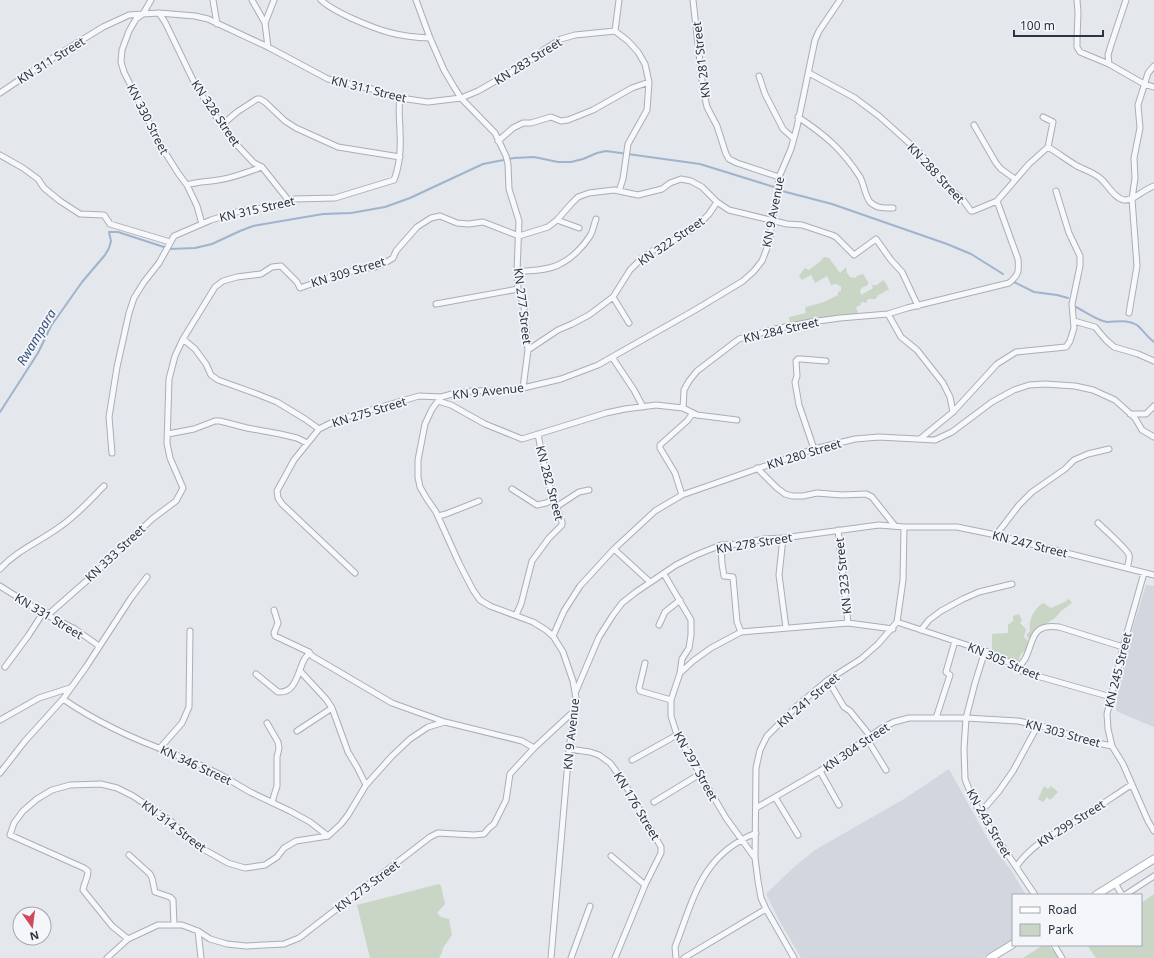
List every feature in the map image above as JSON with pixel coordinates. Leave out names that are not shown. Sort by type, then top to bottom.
[{"type":"main road","points":[[1098,894],[1154,859]]},
{"type":"main road","points":[[990,958],[1012,945]]},
{"type":"street","name":"KN 330 Street","points":[[151,0],[143,14],[136,19],[129,31],[122,50],[121,62],[124,72],[161,146],[187,185],[197,206],[202,224]]},
{"type":"street","points":[[213,0],[217,24]]},
{"type":"street","points":[[252,0],[265,23],[268,47]]},
{"type":"street","points":[[265,23],[274,0]]},
{"type":"street","points":[[321,0],[342,13],[385,32],[430,38]]},
{"type":"street","name":"KN 277 Street","points":[[416,0],[444,70],[461,98],[495,133],[506,156],[508,164],[509,189],[519,221],[517,272],[518,289],[524,306],[528,350],[523,388]]},
{"type":"street","points":[[618,191],[623,179],[628,144],[647,110],[649,82],[645,64],[638,52],[615,30],[619,0]]},
{"type":"street","name":"KN 281 Street","points":[[693,0],[703,89],[707,107],[717,126],[726,154],[729,159],[737,163],[779,177]]},
{"type":"street","name":"KN 9 Avenue","points":[[551,958],[569,749],[575,710],[575,691],[570,668],[563,652],[553,636],[546,630],[533,622],[490,606],[480,600],[473,590],[438,516],[426,499],[420,487],[418,477],[418,460],[425,424],[432,409],[440,399],[456,393],[523,388],[561,380],[598,365],[743,281],[754,271],[762,261],[770,240],[779,177],[791,149],[812,54],[819,31],[840,0]]},
{"type":"street","points":[[1077,0],[1077,46],[1080,52],[1109,64],[1144,84],[1154,87]]},
{"type":"street","points":[[1109,64],[1108,54],[1126,0]]},
{"type":"street","name":"KN 311 Street","points":[[0,93],[102,27],[129,15],[158,13],[195,16],[208,19],[268,47],[328,79],[400,98],[428,102],[461,98]]},
{"type":"street","name":"KN 328 Street","points":[[158,13],[165,22],[200,93],[209,107],[223,124],[236,144],[254,163],[262,166],[290,201]]},
{"type":"street","name":"KN 283 Street","points":[[461,98],[478,91],[511,73],[561,39],[575,35],[615,30]]},
{"type":"street","points":[[1129,313],[1137,266],[1132,199],[1134,158],[1140,128],[1138,105],[1148,73],[1154,66]]},
{"type":"street","name":"KN 288 Street","points":[[809,73],[855,98],[879,116],[918,151],[948,187],[963,200],[971,211],[977,210],[996,201],[1035,158],[1048,147]]},
{"type":"street","points":[[759,76],[765,94],[783,129],[794,138]]},
{"type":"street","points":[[498,141],[513,128],[523,123],[531,123],[550,117],[561,121],[568,120],[593,110],[632,88],[649,82]]},
{"type":"street","name":"KN 315 Street","points":[[112,453],[109,417],[126,323],[134,298],[159,263],[170,242],[178,234],[225,215],[250,208],[277,206],[304,198],[335,198],[394,180],[400,157],[398,113],[400,98]]},
{"type":"street","points":[[223,124],[237,112],[257,99],[260,99],[285,121],[296,128],[338,147],[400,157]]},
{"type":"street","points":[[798,117],[821,132],[841,151],[861,178],[870,202],[880,208],[893,208]]},
{"type":"street","points":[[1044,117],[1053,122],[1048,147],[1069,161],[1101,178],[1119,198],[1125,200],[1132,199],[1141,192],[1154,186]]},
{"type":"street","points":[[974,125],[996,163],[1001,169],[1015,179]]},
{"type":"street","points":[[0,155],[23,168],[38,179],[44,188],[80,214],[104,215],[110,224],[170,242]]},
{"type":"street","points":[[187,185],[197,181],[227,178],[262,166]]},
{"type":"street","points":[[518,236],[548,227],[557,220],[570,204],[578,198],[596,192],[614,190],[638,195],[662,189],[670,183],[681,179],[692,181],[702,187],[717,202],[734,211],[787,224],[802,225],[836,237],[854,255],[876,239],[891,260],[902,272],[918,306]]},
{"type":"street","points":[[920,438],[953,412],[997,364],[1016,352],[1066,347],[1072,335],[1074,321],[1072,304],[1080,266],[1080,256],[1069,233],[1056,191]]},
{"type":"street","name":"KN 284 Street","points":[[683,408],[684,390],[697,370],[740,339],[811,322],[888,314],[1008,283],[1017,277],[1019,268],[1018,258],[996,201]]},
{"type":"street","name":"KN 322 Street","points":[[528,350],[558,330],[589,315],[613,297],[630,270],[642,258],[698,226],[717,202]]},
{"type":"street","name":"KN 309 Street","points":[[183,339],[209,296],[223,281],[237,277],[261,274],[272,267],[281,266],[298,282],[300,288],[359,269],[375,267],[393,258],[396,251],[418,227],[431,218],[440,216],[457,223],[469,224],[483,222],[518,236]]},
{"type":"street","points":[[517,272],[550,268],[567,260],[590,236],[596,219]]},
{"type":"street","points":[[557,220],[579,228]]},
{"type":"street","points":[[436,304],[518,289]]},
{"type":"street","points":[[613,297],[629,323]]},
{"type":"street","points":[[888,314],[901,337],[917,350],[943,383],[950,397],[953,412]]},
{"type":"street","points":[[1074,321],[1095,327],[1114,347],[1138,354],[1154,361]]},
{"type":"street","points":[[307,443],[297,438],[220,421],[194,429],[168,434],[169,379],[175,356],[183,339],[195,349],[206,364],[211,375],[218,380],[277,402],[319,429]]},
{"type":"street","points":[[612,357],[634,390],[643,407]]},
{"type":"street","points":[[814,448],[799,405],[795,382],[797,376],[796,362],[798,359],[826,361]]},
{"type":"street","name":"KN 280 Street","points":[[553,636],[564,611],[577,591],[614,549],[655,511],[682,494],[814,448],[854,439],[879,437],[935,440],[952,432],[992,402],[1014,390],[1045,384],[1074,386],[1093,390],[1114,400],[1135,418],[1142,430],[1154,437]]},
{"type":"street","name":"KN 275 Street","points":[[355,573],[282,504],[278,498],[277,490],[294,460],[319,429],[350,416],[419,396],[440,399]]},
{"type":"street","points":[[440,399],[485,424],[522,439],[590,418],[625,409],[643,407],[656,406],[683,408],[697,415],[737,420]]},
{"type":"street","points":[[1130,414],[1146,414],[1154,406]]},
{"type":"street","points":[[682,494],[675,474],[660,448],[663,441],[687,421],[693,413]]},
{"type":"street","name":"KN 333 Street","points":[[43,613],[50,613],[91,577],[152,519],[176,501],[183,488],[170,458],[167,443],[168,434]]},
{"type":"street","name":"KN 282 Street","points":[[516,615],[521,604],[532,561],[549,538],[562,525],[546,477],[538,434]]},
{"type":"street","points":[[996,535],[1019,505],[1032,492],[1065,469],[1074,460],[1088,454],[1110,449]]},
{"type":"street","points":[[757,468],[777,488],[785,494],[792,496],[803,496],[817,493],[842,495],[866,494],[872,497],[895,526]]},
{"type":"street","points":[[0,569],[13,556],[61,526],[104,486]]},
{"type":"street","points":[[512,489],[537,505],[553,500]]},
{"type":"street","points":[[556,507],[579,492],[589,490]]},
{"type":"street","points":[[438,516],[479,500]]},
{"type":"street","points":[[1098,523],[1115,541],[1127,550],[1130,558],[1127,568]]},
{"type":"street","name":"KN 278 Street","points":[[575,691],[599,637],[622,603],[676,565],[721,545],[740,544],[764,539],[783,538],[879,525],[904,527]]},
{"type":"street","name":"KN 247 Street","points":[[904,527],[957,527],[996,535],[1154,575]]},
{"type":"street","name":"KN 241 Street","points":[[792,957],[761,898],[758,881],[755,858],[756,768],[760,750],[767,736],[797,706],[828,680],[861,658],[893,629],[897,622],[903,580],[904,527]]},
{"type":"street","name":"KN 323 Street","points":[[838,530],[848,623]]},
{"type":"street","points":[[783,538],[779,575],[786,628]]},
{"type":"street","points":[[721,545],[724,576],[733,577],[737,622],[741,632]]},
{"type":"street","points":[[614,549],[650,582]]},
{"type":"street","name":"KN 245 Street","points":[[1144,572],[1107,714],[1108,729],[1112,746],[1123,764],[1131,785],[1154,832]]},
{"type":"street","points":[[664,574],[691,620],[692,635],[689,648],[682,659],[680,673]]},
{"type":"street","points":[[0,773],[25,740],[63,699],[86,667],[131,598],[147,577]]},
{"type":"street","points":[[921,630],[928,620],[963,599],[979,592],[1012,584]]},
{"type":"street","name":"KN 331 Street","points":[[0,586],[43,613],[75,629],[99,646]]},
{"type":"street","points":[[659,625],[665,612],[680,600]]},
{"type":"street","points":[[274,610],[278,624],[274,633],[275,636],[309,652],[312,656],[392,703],[445,722],[522,741],[534,748]]},
{"type":"street","points":[[5,667],[43,613]]},
{"type":"street","name":"KN 305 Street","points":[[897,622],[985,651],[1019,667],[1023,672],[1111,697]]},
{"type":"street","name":"KN 297 Street","points":[[755,858],[726,818],[678,735],[671,716],[671,700],[680,673],[711,648],[741,632],[848,623],[893,629]]},
{"type":"street","points":[[1019,667],[1025,659],[1033,636],[1044,627],[1058,627],[1123,648]]},
{"type":"street","points":[[160,748],[182,723],[189,707],[190,631]]},
{"type":"street","points":[[936,718],[950,675],[946,672],[954,641]]},
{"type":"street","name":"KN 243 Street","points":[[985,651],[966,718],[964,749],[965,779],[974,802],[980,812],[1034,894]]},
{"type":"street","points":[[256,674],[278,692],[282,692],[289,689],[295,682],[304,658],[308,656],[309,652]]},
{"type":"street","points":[[645,663],[638,688],[671,700]]},
{"type":"street","points":[[300,671],[326,699],[332,708],[348,752],[366,785]]},
{"type":"street","points":[[828,680],[844,707],[850,711],[869,738],[886,770]]},
{"type":"street","points":[[0,720],[39,698],[70,688]]},
{"type":"street","name":"KN 346 Street","points":[[63,699],[84,714],[110,728],[175,754],[184,760],[200,764],[250,792],[310,822],[328,836]]},
{"type":"street","points":[[297,731],[332,708]]},
{"type":"street","name":"KN 273 Street","points":[[107,958],[128,939],[158,925],[182,925],[198,931],[210,939],[227,944],[246,946],[284,944],[299,938],[430,837],[438,833],[474,835],[484,834],[494,824],[506,800],[510,774],[534,748],[575,710]]},
{"type":"street","name":"KN 304 Street","points":[[756,808],[820,771],[894,722],[909,718],[966,718]]},
{"type":"street","name":"KN 303 Street","points":[[966,718],[998,719],[1038,724],[1097,743],[1112,746]]},
{"type":"street","points":[[328,836],[348,815],[366,785],[410,739],[428,727],[445,722]]},
{"type":"street","points":[[267,723],[278,742],[279,748],[277,757],[276,786],[272,802]]},
{"type":"street","points":[[980,812],[999,791],[1013,771],[1038,724]]},
{"type":"street","points":[[632,760],[678,735]]},
{"type":"street","name":"KN 176 Street","points":[[569,749],[599,755],[610,763],[622,779],[651,832],[661,847],[661,853],[645,885],[615,958]]},
{"type":"street","points":[[820,771],[839,805]]},
{"type":"street","points":[[654,802],[700,774]]},
{"type":"street","name":"KN 314 Street","points":[[128,939],[112,926],[83,890],[84,883],[88,876],[88,871],[10,835],[14,823],[23,811],[37,799],[52,790],[70,785],[101,784],[118,788],[133,796],[172,822],[196,845],[228,863],[245,868],[254,868],[265,865],[277,857],[284,848],[296,841],[328,836]]},
{"type":"street","name":"KN 299 Street","points":[[1016,867],[1024,856],[1036,845],[1056,831],[1080,819],[1131,785]]},
{"type":"street","points":[[775,797],[798,835]]},
{"type":"street","points":[[676,958],[675,947],[700,882],[719,856],[741,839],[756,833]]},
{"type":"street","points":[[129,855],[150,874],[155,892],[170,897],[173,900],[174,925]]},
{"type":"street","points":[[611,856],[645,885]]},
{"type":"street","points":[[1126,894],[1154,876]]},
{"type":"street","points":[[1115,883],[1123,894]]},
{"type":"street","points":[[571,958],[590,906]]},
{"type":"street","points":[[684,958],[766,909]]},
{"type":"street","points":[[198,931],[201,958]]},
{"type":"street","points":[[1055,946],[1062,958]]},
{"type":"shaded area","points":[[1146,585],[1154,586],[1154,727],[1116,711],[1118,692],[1128,643]]},
{"type":"shaded area","points":[[949,769],[991,845],[1011,870],[1025,894],[1012,894],[1012,940],[983,958],[801,958],[766,894],[793,868],[815,850],[904,799]]},
{"type":"green space","points":[[825,257],[829,258],[840,273],[846,267],[847,273],[850,277],[855,278],[863,274],[868,282],[868,285],[860,290],[861,295],[873,288],[872,285],[877,285],[883,280],[889,290],[878,295],[876,299],[868,299],[866,303],[860,303],[861,305],[856,307],[859,316],[790,325],[789,317],[806,313],[806,307],[824,302],[838,295],[838,292],[841,291],[841,287],[837,284],[831,285],[827,276],[815,283],[811,275],[802,280],[799,276],[805,268],[809,270]]},
{"type":"green space","points":[[1069,599],[1072,603],[1061,611],[1055,618],[1035,631],[1029,639],[1026,635],[1030,631],[1031,619],[1034,612],[1040,605],[1043,603],[1051,608]]},
{"type":"green space","points":[[1019,614],[1022,621],[1020,623],[1026,629],[1024,637],[1028,641],[1026,650],[1021,654],[1018,663],[992,651],[992,634],[1008,633],[1008,625],[1013,621],[1013,616]]},
{"type":"green space","points":[[1044,786],[1048,789],[1051,786],[1058,792],[1050,800],[1047,797],[1043,802],[1038,799]]},
{"type":"green space","points":[[439,884],[441,886],[445,904],[437,913],[441,917],[449,919],[452,935],[443,948],[439,958],[370,958],[357,905]]},
{"type":"green space","points":[[1154,894],[1154,958],[1096,958],[1088,946],[1142,946],[1142,902]]},
{"type":"green space","points":[[1041,946],[1049,946],[1060,958],[1023,958]]},
{"type":"waterway","name":"Rwampara","points":[[0,412],[38,353],[51,326],[82,282],[105,255],[111,241],[109,232],[118,232],[170,249],[195,248],[212,244],[253,226],[323,214],[351,213],[385,207],[410,198],[483,164],[514,158],[534,157],[558,162],[571,162],[606,151],[700,164],[774,187]]},
{"type":"waterway","points":[[782,191],[832,204],[947,244],[971,254],[1003,274]]},
{"type":"waterway","points":[[1014,282],[1034,292],[1068,298]]},
{"type":"waterway","points":[[1076,307],[1103,321],[1126,321],[1133,323],[1137,325],[1154,342]]}]
